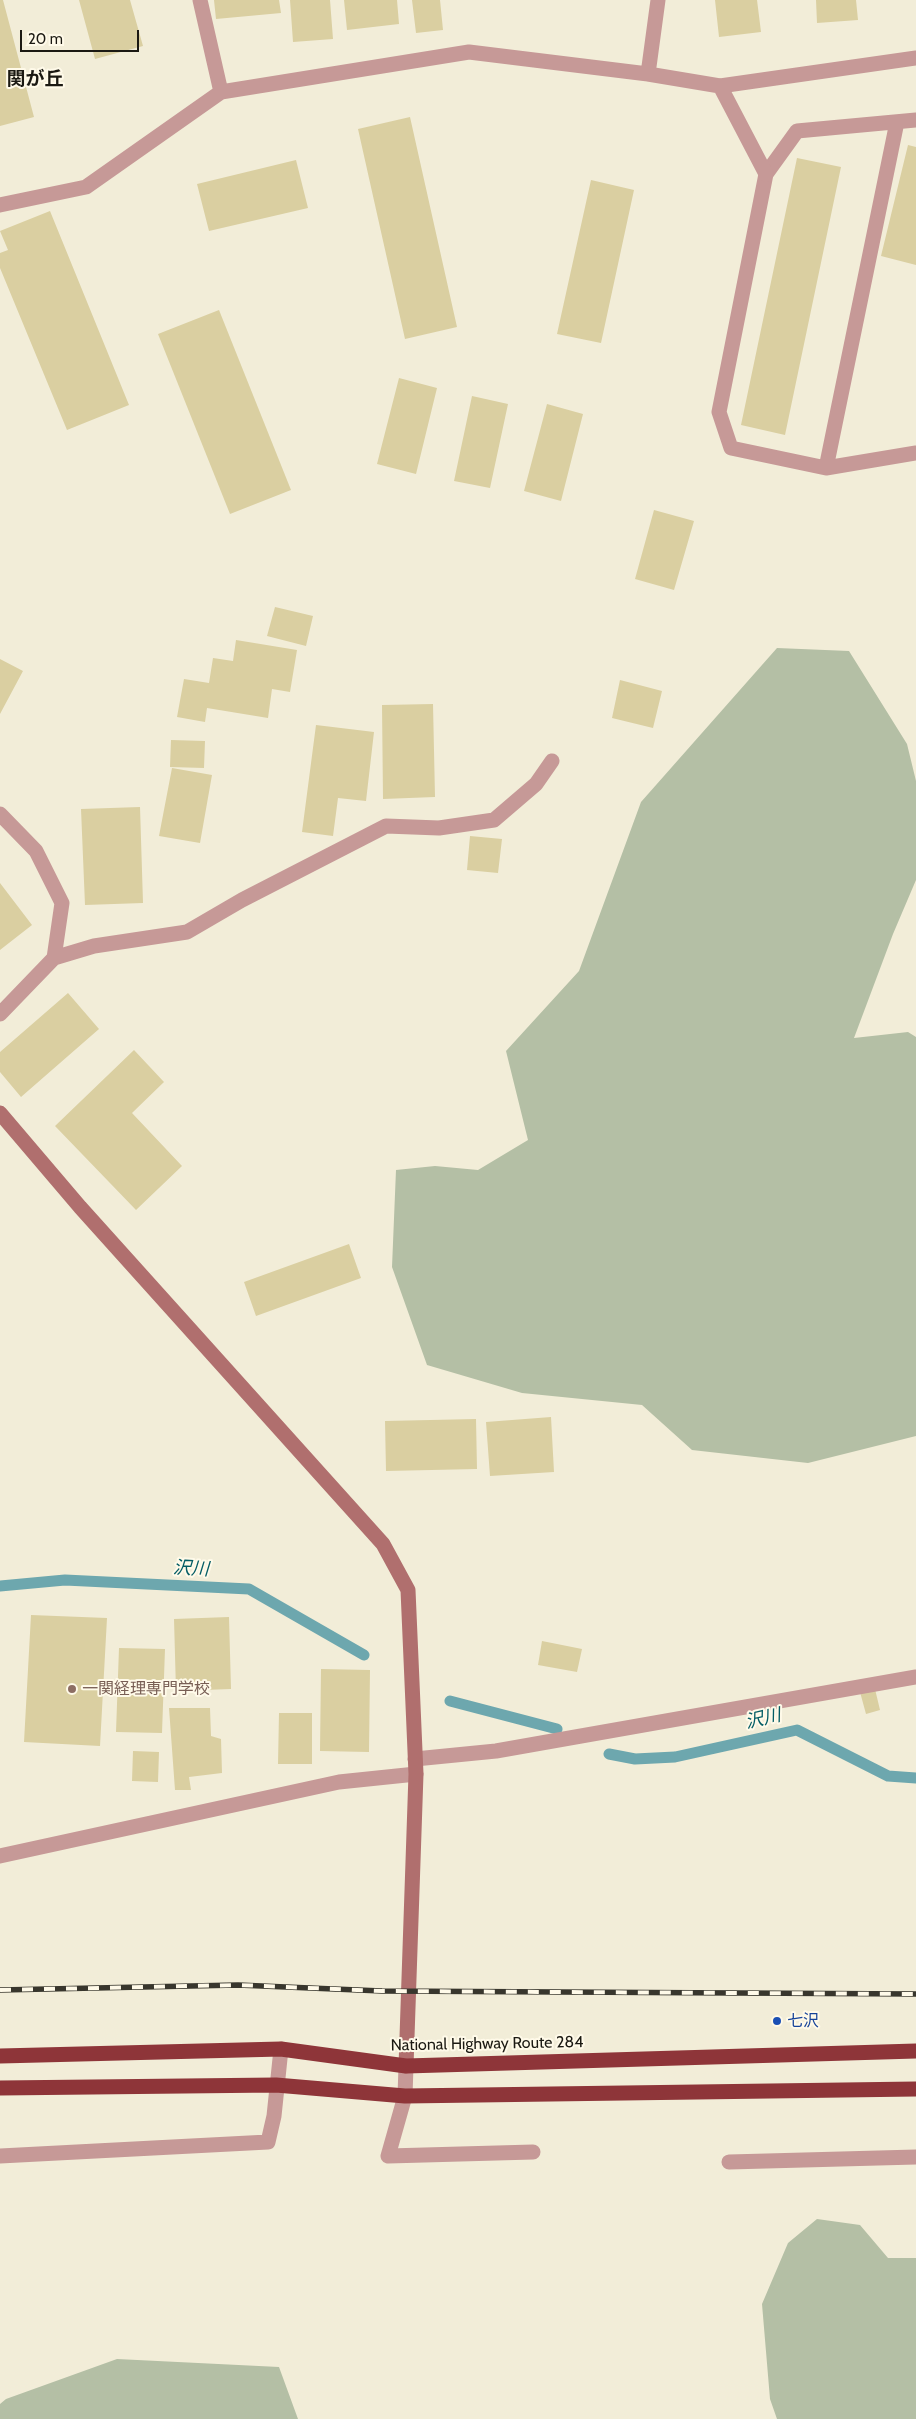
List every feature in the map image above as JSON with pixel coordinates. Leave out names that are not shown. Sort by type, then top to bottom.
[{"type":"highway","name":"National Highway Route 284","points":[[0,2056],[281,2049],[406,2066],[916,2051]]},
{"type":"highway","points":[[0,2088],[276,2085],[405,2096],[916,2089]]},
{"type":"street","points":[[200,0],[221,92]]},
{"type":"street","points":[[648,74],[658,0]]},
{"type":"street","points":[[0,205],[86,187],[221,92],[469,52],[648,74],[720,86],[916,58]]},
{"type":"street","points":[[720,86],[766,174]]},
{"type":"street","points":[[916,120],[797,131],[766,174],[719,412],[731,448],[826,468],[916,453]]},
{"type":"street","points":[[826,468],[897,122]]},
{"type":"street","points":[[0,1014],[54,958],[94,946],[187,932],[242,900],[386,826],[438,828],[494,820],[536,784],[552,761]]},
{"type":"street","points":[[0,814],[36,851],[62,903],[54,958]]},
{"type":"street","points":[[0,1112],[80,1207],[383,1544],[408,1590],[416,1766],[405,2096],[388,2156],[533,2152]]},
{"type":"street","points":[[0,1856],[416,1766],[916,1677]]},
{"type":"street","points":[[0,2156],[268,2142],[274,2116],[281,2049]]},
{"type":"street","points":[[729,2162],[916,2157]]},
{"type":"green space","points":[[777,648],[849,651],[907,744],[916,781],[916,880],[893,934],[854,1038],[908,1032],[916,1037],[916,1436],[808,1463],[692,1450],[642,1405],[522,1393],[427,1365],[392,1267],[396,1170],[435,1166],[478,1170],[528,1140],[506,1051],[579,971],[641,802]]},
{"type":"green space","points":[[817,2219],[860,2225],[888,2258],[916,2258],[916,2419],[777,2419],[770,2399],[762,2304],[788,2243]]},
{"type":"green space","points":[[117,2359],[279,2367],[298,2419],[0,2419],[0,2404],[6,2399]]},
{"type":"building","points":[[0,0],[3,0],[34,117],[0,126]]},
{"type":"building","points":[[79,0],[130,0],[143,46],[95,59]]},
{"type":"building","points":[[214,0],[279,0],[281,13],[216,19]]},
{"type":"building","points":[[290,0],[330,0],[333,39],[293,42]]},
{"type":"building","points":[[344,0],[397,0],[399,24],[347,30]]},
{"type":"building","points":[[412,0],[440,0],[443,30],[416,33]]},
{"type":"building","points":[[715,0],[757,0],[761,32],[719,37]]},
{"type":"building","points":[[816,0],[856,0],[858,20],[817,23]]},
{"type":"building","points":[[410,117],[457,327],[405,339],[358,129]]},
{"type":"building","points":[[908,145],[916,147],[916,265],[881,256]]},
{"type":"building","points":[[797,158],[841,167],[785,435],[741,425]]},
{"type":"building","points":[[296,160],[308,208],[209,231],[197,184]]},
{"type":"building","points":[[591,180],[634,190],[601,343],[557,334]]},
{"type":"building","points":[[50,211],[129,405],[67,430],[0,268],[0,253],[8,250],[0,231]]},
{"type":"building","points":[[219,310],[291,490],[230,514],[158,334]]},
{"type":"building","points":[[399,378],[437,388],[416,474],[377,464]]},
{"type":"building","points":[[472,396],[508,404],[490,488],[454,481]]},
{"type":"building","points":[[547,404],[583,414],[561,501],[524,491]]},
{"type":"building","points":[[654,510],[694,521],[674,590],[635,579]]},
{"type":"building","points":[[275,607],[313,616],[306,646],[267,636]]},
{"type":"building","points":[[236,640],[297,650],[290,692],[272,689],[268,718],[207,708],[205,722],[177,717],[184,679],[209,683],[213,658],[233,661]]},
{"type":"building","points":[[0,659],[23,671],[0,714]]},
{"type":"building","points":[[620,680],[662,691],[653,728],[612,718]]},
{"type":"building","points":[[433,704],[435,797],[383,799],[382,705]]},
{"type":"building","points":[[316,725],[374,732],[366,801],[338,798],[333,836],[302,832]]},
{"type":"building","points":[[171,740],[205,741],[204,768],[170,767]]},
{"type":"building","points":[[172,768],[212,775],[200,843],[159,836]]},
{"type":"building","points":[[140,807],[143,903],[85,905],[81,809]]},
{"type":"building","points":[[470,836],[502,839],[498,873],[467,870]]},
{"type":"building","points":[[0,883],[32,925],[0,950]]},
{"type":"building","points":[[68,993],[99,1029],[21,1097],[0,1072],[0,1052]]},
{"type":"building","points":[[134,1050],[164,1082],[132,1113],[182,1166],[136,1210],[55,1126]]},
{"type":"building","points":[[349,1244],[361,1278],[256,1316],[244,1282]]},
{"type":"building","points":[[551,1417],[554,1472],[490,1476],[486,1422]]},
{"type":"building","points":[[476,1419],[477,1469],[386,1471],[385,1421]]},
{"type":"building","points":[[31,1615],[107,1618],[100,1746],[24,1742]]},
{"type":"building","points":[[229,1617],[231,1689],[176,1691],[174,1619]]},
{"type":"building","points":[[542,1641],[582,1649],[577,1672],[538,1665]]},
{"type":"building","points":[[119,1648],[165,1649],[162,1733],[116,1732]]},
{"type":"building","points":[[321,1669],[370,1670],[369,1752],[320,1751]]},
{"type":"building","points":[[875,1689],[880,1710],[866,1714],[860,1692]]},
{"type":"building","points":[[169,1708],[210,1708],[211,1736],[221,1739],[222,1773],[189,1777],[191,1790],[175,1790]]},
{"type":"building","points":[[279,1713],[312,1713],[312,1764],[278,1764]]},
{"type":"building","points":[[133,1751],[159,1752],[158,1782],[132,1781]]},
{"type":"waterway","name":"沢川","points":[[0,1586],[65,1580],[249,1589],[364,1655]]},
{"type":"waterway","name":"沢川","points":[[450,1701],[557,1729]]},
{"type":"waterway","name":"沢川","points":[[609,1754],[635,1759],[675,1757],[797,1730],[888,1776],[916,1778]]},
{"type":"railway","points":[[0,1990],[238,1985],[382,1991],[916,1994]]},
{"type":"place","name":"一関経理専門学校","points":[[72,1689]]},
{"type":"place","name":"七沢","points":[[777,2021]]},
{"type":"district","name":"関が丘","points":[[35,79]]}]
